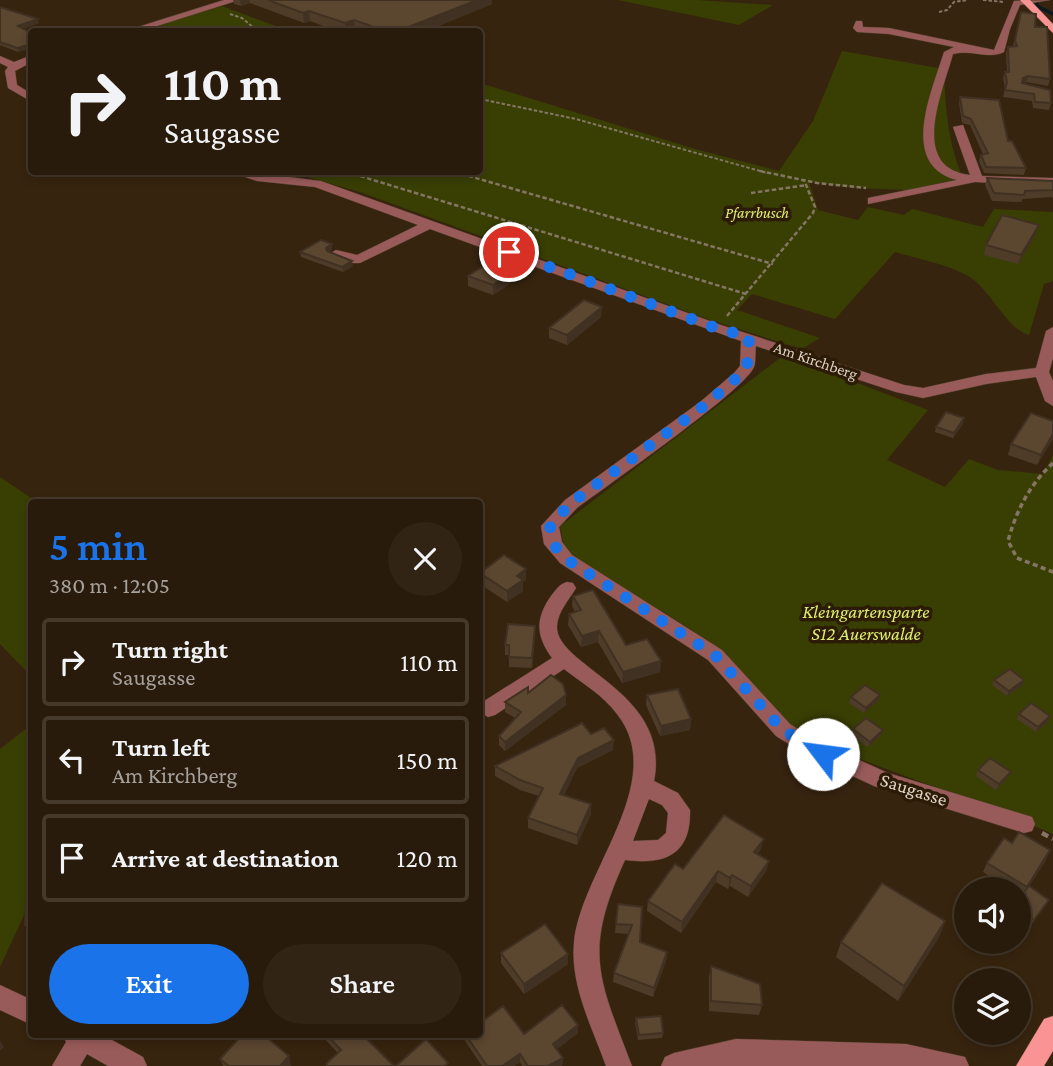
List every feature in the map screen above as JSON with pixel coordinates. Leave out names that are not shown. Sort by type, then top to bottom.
[{"type":"main road","points":[[1025,1],[1053,30]]},
{"type":"main road","points":[[1029,1066],[1053,1028]]},
{"type":"street","points":[[139,28],[234,0]]},
{"type":"street","points":[[859,23],[860,30],[889,32],[988,53],[1001,51],[1005,29],[1025,1],[1053,1]]},
{"type":"street","points":[[937,42],[948,52]]},
{"type":"street","points":[[948,52],[962,48]]},
{"type":"street","points":[[948,52],[933,107],[930,151],[939,168],[951,174],[977,179],[1053,181]]},
{"type":"street","points":[[0,59],[14,66]]},
{"type":"street","points":[[28,60],[14,66],[10,71],[12,86],[28,96]]},
{"type":"street","points":[[959,127],[977,179]]},
{"type":"street","name":"Am Kirchberg","points":[[249,175],[317,184],[716,328],[888,385],[923,393],[986,379],[1042,372]]},
{"type":"street","points":[[874,195],[929,191],[977,179]]},
{"type":"street","points":[[336,254],[352,260],[360,259],[431,224]]},
{"type":"street","points":[[1053,331],[1042,372],[1053,401]]},
{"type":"street","name":"Saugasse","points":[[749,337],[747,367],[705,405],[571,503],[550,526],[553,544],[566,559],[589,575],[715,655],[783,730],[810,747],[882,780],[1024,824]]},
{"type":"street","points":[[567,588],[551,606],[546,620],[550,643],[565,659],[611,694],[632,718],[642,740],[645,762],[641,785],[594,902],[586,943],[587,975],[619,1066]]},
{"type":"street","points":[[488,709],[565,659]]},
{"type":"street","points":[[617,849],[650,852],[665,849],[674,843],[678,835],[679,810],[670,799],[641,785]]},
{"type":"street","points":[[0,997],[28,1011]]},
{"type":"street","points":[[65,1066],[78,1038]]},
{"type":"street","points":[[83,1038],[134,1066]]},
{"type":"street","points":[[674,1066],[736,1052],[906,1057],[956,1066]]},
{"type":"path","points":[[939,12],[947,10],[954,2],[967,0]]},
{"type":"path","points":[[984,0],[1025,1]]},
{"type":"path","points":[[207,9],[236,16],[256,28]]},
{"type":"path","points":[[483,99],[530,107],[758,170],[874,195]]},
{"type":"path","points":[[357,175],[746,294]]},
{"type":"path","points":[[465,175],[773,264]]},
{"type":"path","points":[[716,328],[773,264],[813,213],[814,208],[804,180]]},
{"type":"path","points":[[751,193],[807,185]]},
{"type":"path","points":[[1053,463],[1042,472],[1012,524],[1008,541],[1010,550],[1017,558],[1053,572]]},
{"type":"green space","points":[[618,0],[697,0],[773,5],[739,25]]},
{"type":"green space","points":[[222,6],[281,28],[148,28]]},
{"type":"green space","name":"Pfarrbusch","points":[[842,51],[944,69],[948,125],[963,178],[923,187],[929,191],[856,188],[809,182],[818,210],[858,220],[868,207],[904,215],[912,209],[983,227],[994,209],[1053,212],[1053,281],[1044,284],[1029,335],[1013,325],[977,282],[968,276],[942,265],[895,252],[835,319],[752,294],[737,310],[820,338],[802,349],[710,320],[360,192],[292,175],[483,175],[483,84],[695,149],[779,171],[813,121]]},
{"type":"green space","name":"Kleingartensparte S12 Auerswalde","points":[[784,355],[928,410],[887,460],[945,487],[969,459],[998,470],[1043,474],[1053,455],[1053,834],[825,746],[786,725],[740,673],[692,630],[565,551],[560,526]]},
{"type":"green space","points":[[0,477],[33,499],[28,499],[28,673],[0,644]]},
{"type":"green space","points":[[28,727],[28,906],[0,967],[0,749]]},
{"type":"building","points":[[268,0],[477,0],[406,28],[377,28],[354,20],[345,23],[309,11],[303,13]]},
{"type":"building","points":[[0,7],[38,19],[18,26],[28,31],[28,45],[17,48],[0,42]]},
{"type":"building","points":[[1021,12],[1036,14],[1035,27],[1047,27],[1050,79],[1028,76],[1023,78],[1022,83],[1050,90],[1051,103],[1035,102],[1034,94],[1005,90],[1005,72],[1009,72],[1008,47],[1017,46],[1015,40]]},
{"type":"building","points":[[960,97],[999,100],[1008,141],[1012,141],[1026,168],[986,167],[981,155],[988,153],[971,119],[963,116]]},
{"type":"building","points":[[987,178],[1053,181],[1053,190],[1025,191],[1024,195],[994,193]]},
{"type":"building","points":[[1002,215],[1039,225],[1021,255],[986,245]]},
{"type":"building","points":[[321,240],[332,244],[326,248],[327,251],[352,261],[342,267],[300,252]]},
{"type":"building","points":[[486,264],[510,273],[493,285],[468,276]]},
{"type":"building","points":[[584,300],[602,307],[567,335],[549,328]]},
{"type":"building","points":[[946,412],[964,418],[954,433],[936,427]]},
{"type":"building","points":[[1031,413],[1053,421],[1053,434],[1041,455],[1011,444]]},
{"type":"building","points":[[504,555],[526,569],[517,576],[523,580],[507,591],[483,575],[483,571]]},
{"type":"building","points":[[593,590],[626,645],[647,639],[661,661],[623,672],[599,631],[582,636],[569,614],[581,610],[573,596]]},
{"type":"building","points":[[508,624],[535,626],[532,658],[509,657],[509,645],[505,645]]},
{"type":"building","points":[[1010,669],[1024,680],[1009,691],[994,680]]},
{"type":"building","points":[[551,675],[563,684],[566,695],[505,742],[499,736],[521,712],[505,702],[528,687],[528,693]]},
{"type":"building","points":[[865,685],[880,695],[866,708],[851,697]]},
{"type":"building","points":[[678,689],[691,719],[661,726],[647,695]]},
{"type":"building","points":[[1031,703],[1050,716],[1038,727],[1019,714]]},
{"type":"building","points":[[866,718],[883,730],[870,742],[853,729]]},
{"type":"building","points":[[582,723],[591,734],[604,728],[614,740],[578,758],[560,794],[591,804],[577,835],[528,818],[543,788],[520,780],[495,766]]},
{"type":"building","points":[[990,758],[1011,772],[999,784],[978,770]]},
{"type":"building","points":[[724,815],[764,839],[754,852],[769,861],[751,886],[732,875],[730,878],[718,871],[682,922],[648,901],[675,864],[683,869]]},
{"type":"building","points":[[1019,832],[1050,850],[1031,881],[1031,877],[1010,877],[987,863],[1004,838],[1012,843]]},
{"type":"building","points":[[882,883],[945,921],[904,986],[841,942]]},
{"type":"building","points":[[1031,887],[1049,900],[1034,920],[1031,918]]},
{"type":"building","points":[[26,903],[28,925],[25,925]]},
{"type":"building","points":[[618,904],[642,907],[640,942],[667,952],[654,988],[614,973],[632,925],[616,924]]},
{"type":"building","points":[[545,924],[568,954],[524,984],[501,953]]},
{"type":"building","points":[[711,966],[760,984],[762,1005],[711,1001]]},
{"type":"building","points":[[562,1005],[578,1025],[553,1044],[563,1058],[548,1066],[528,1066],[520,1054],[502,1066],[487,1066],[468,1038],[483,1038],[483,1021],[503,1006],[524,1034]]},
{"type":"building","points":[[661,1016],[663,1033],[639,1035],[636,1018]]},
{"type":"building","points":[[239,1038],[268,1038],[289,1056],[280,1066],[229,1066],[220,1059]]},
{"type":"building","points":[[330,1038],[366,1038],[394,1066],[328,1066],[326,1064],[341,1050]]},
{"type":"building","points":[[426,1039],[448,1063],[445,1066],[396,1066]]},
{"type":"waterway","points":[[1036,0],[1037,6],[1053,14]]},
{"type":"route","points":[[509,252],[716,328],[749,337],[747,367],[741,374],[705,405],[571,503],[550,526],[553,544],[566,559],[589,575],[715,655],[783,730],[823,754]]}]
